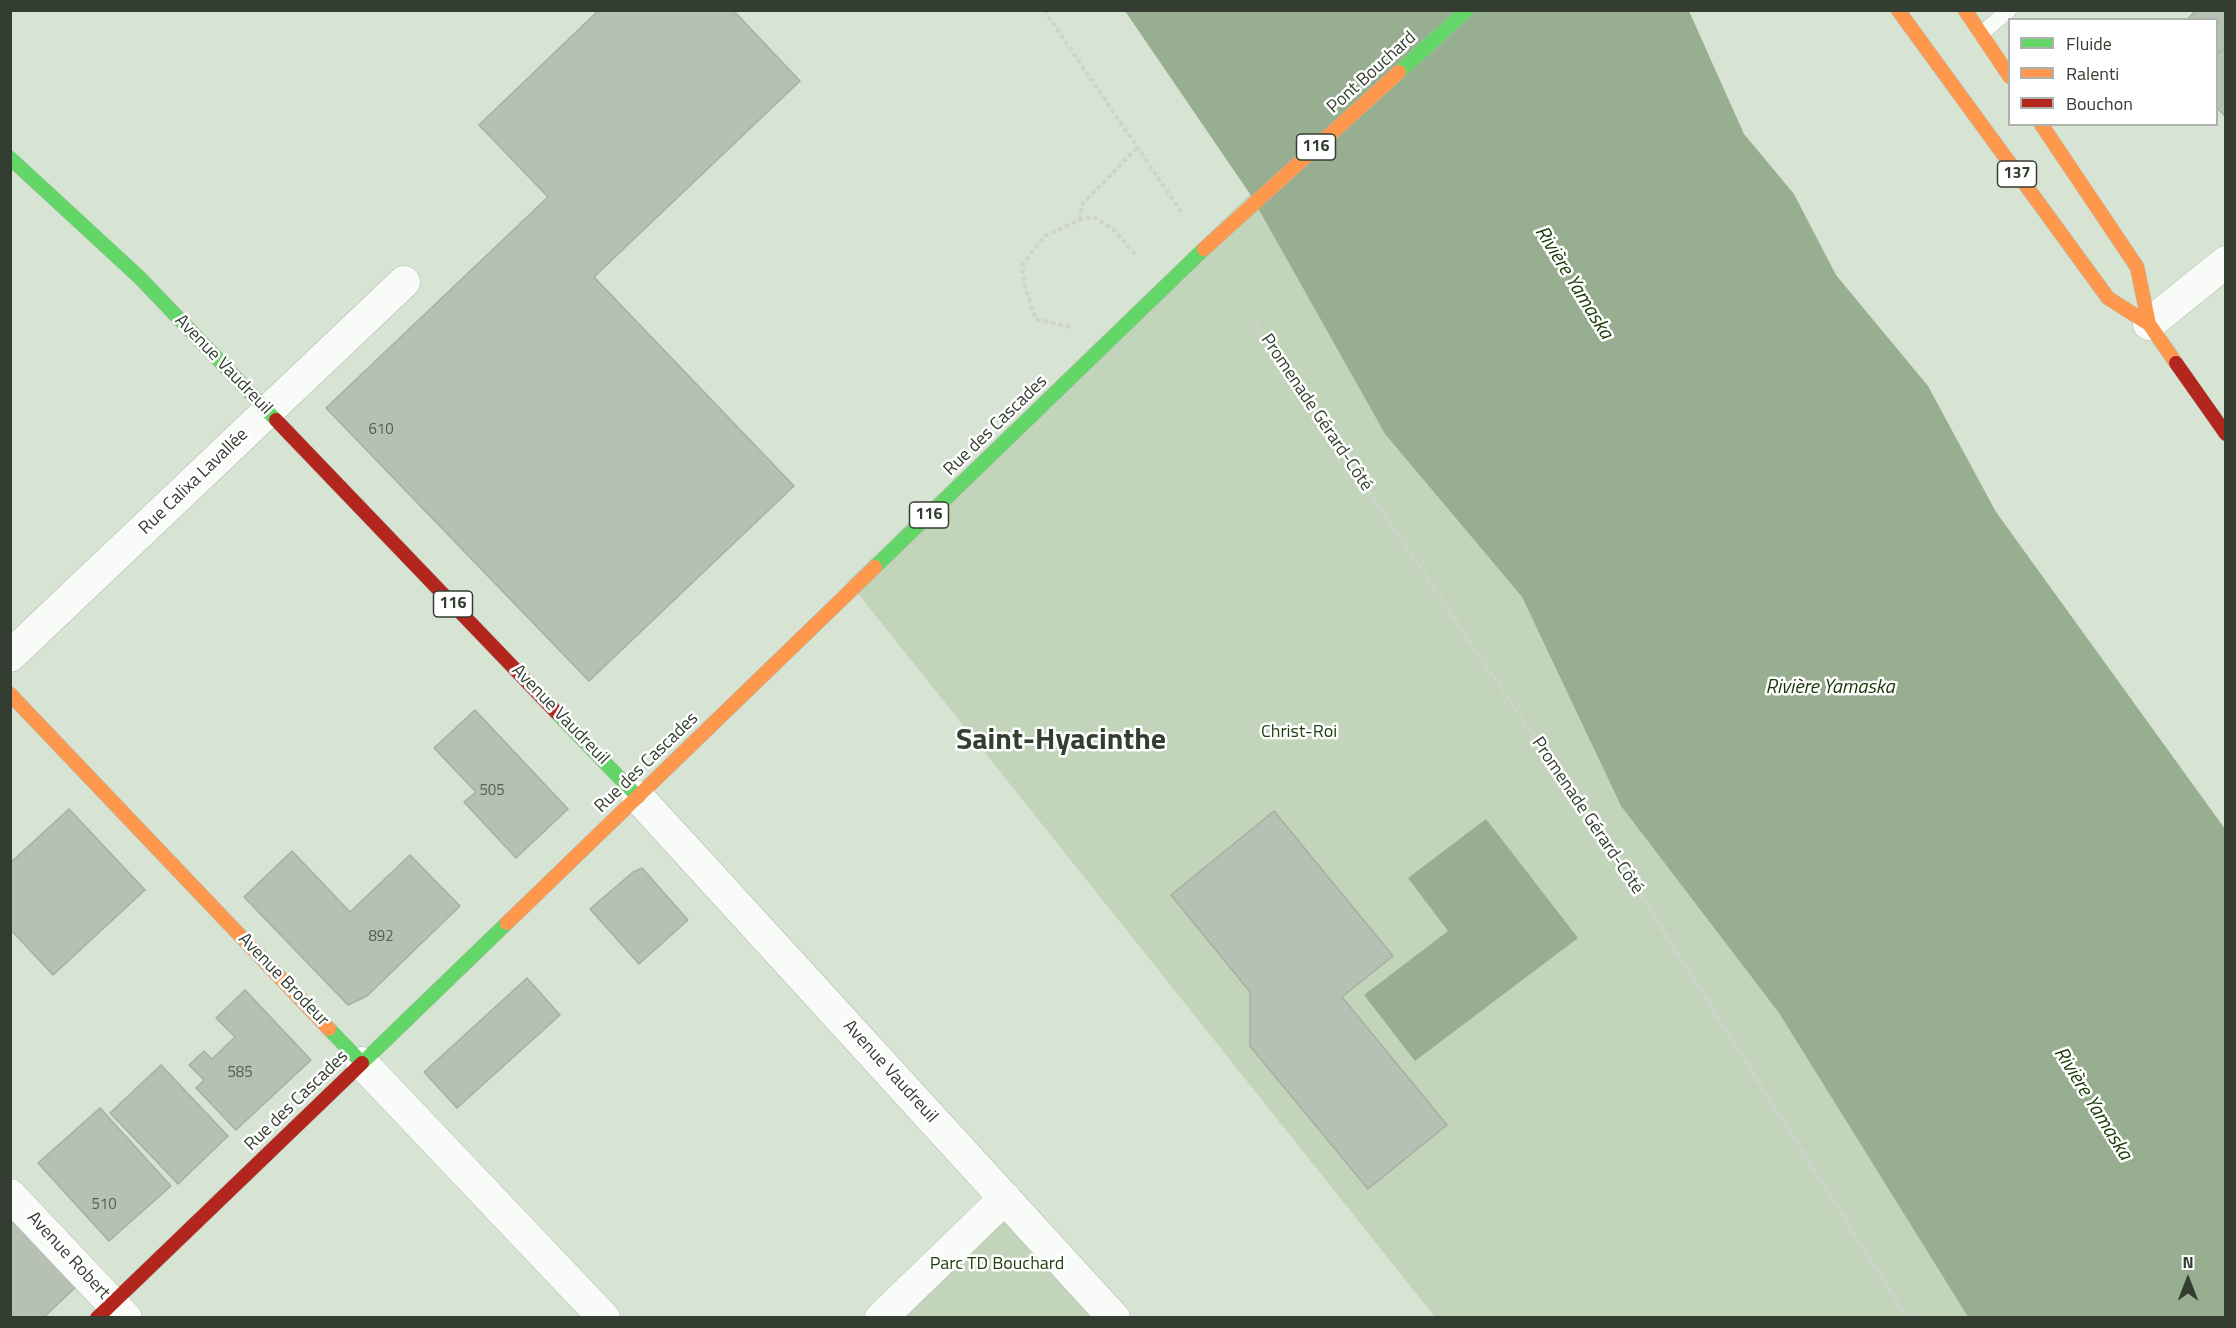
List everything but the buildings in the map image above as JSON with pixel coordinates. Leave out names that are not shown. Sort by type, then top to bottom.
[{"type":"main road","name":"Pont Bouchard","points":[[1220,234],[1467,10]]},
{"type":"main road","name":"137","points":[[1898,10],[2108,298],[2149,324],[2226,434]]},
{"type":"main road","points":[[1965,10],[2008,74]]},
{"type":"main road","name":"137","points":[[2042,126],[2137,267],[2149,324]]},
{"type":"main road","name":"Avenue Vaudreuil","points":[[10,158],[139,277],[638,797]]},
{"type":"main road","name":"Rue des Cascades","points":[[112,1313],[362,1063],[1220,234]]},
{"type":"main road","name":"Avenue Brodeur","points":[[10,694],[362,1063]]},
{"type":"street","points":[[2149,324],[2226,262]]},
{"type":"street","name":"Rue Calixa Lavallée","points":[[10,656],[404,282]]},
{"type":"street","name":"Avenue Vaudreuil","points":[[638,797],[1114,1317]]},
{"type":"street","name":"Avenue Brodeur","points":[[362,1063],[604,1317]]},
{"type":"street","name":"Avenue Robert","points":[[10,1195],[112,1313]]},
{"type":"street","points":[[881,1317],[1005,1198]]},
{"type":"lane","points":[[1981,34],[2009,10]]},
{"type":"path","points":[[1044,10],[1182,213]]},
{"type":"path","points":[[1078,220],[1083,203],[1137,148]]},
{"type":"path","points":[[1078,329],[1036,319],[1025,288],[1022,265],[1045,236],[1078,220],[1093,217],[1113,229],[1137,256]]},
{"type":"path","name":"Promenade Gérard-Côté","points":[[1255,323],[1637,889],[1907,1317]]},
{"type":"green space","name":"Christ-Roi","points":[[1250,194],[1385,434],[1522,597],[1621,806],[1779,1013],[1968,1317],[1435,1317],[848,581]]},
{"type":"green space","name":"Parc TD Bouchard","points":[[998,1190],[1120,1318],[864,1318]]},
{"type":"water","name":"Rivière Yamaska","points":[[1125,11],[1689,11],[1744,134],[1794,194],[1836,275],[1928,386],[1996,512],[2225,829],[2225,1317],[1968,1317],[1779,1013],[1621,806],[1522,597],[1385,434],[1250,194]]},
{"type":"water","points":[[1486,819],[1578,938],[1415,1061],[1364,995],[1448,931],[1408,878]]},
{"type":"traffic: fast","points":[[1399,72],[1467,10]]},
{"type":"traffic: fast","points":[[10,158],[139,277],[276,420]]},
{"type":"traffic: fast","points":[[875,567],[1204,249]]},
{"type":"traffic: fast","points":[[557,713],[638,797]]},
{"type":"traffic: fast","points":[[329,1029],[362,1063],[507,923]]},
{"type":"traffic: slow","points":[[1898,10],[2108,298],[2149,324]]},
{"type":"traffic: slow","points":[[1965,10],[2008,74]]},
{"type":"traffic: slow","points":[[1204,249],[1399,72]]},
{"type":"traffic: slow","points":[[2042,126],[2137,267],[2149,324],[2176,363]]},
{"type":"traffic: slow","points":[[507,923],[875,567]]},
{"type":"traffic: slow","points":[[10,694],[329,1029]]},
{"type":"traffic: jam","points":[[2176,363],[2226,434]]},
{"type":"traffic: jam","points":[[276,420],[557,713]]},
{"type":"traffic: jam","points":[[97,1318],[362,1063]]},
{"type":"district","name":"Saint-Hyacinthe","points":[[1061,742]]}]
